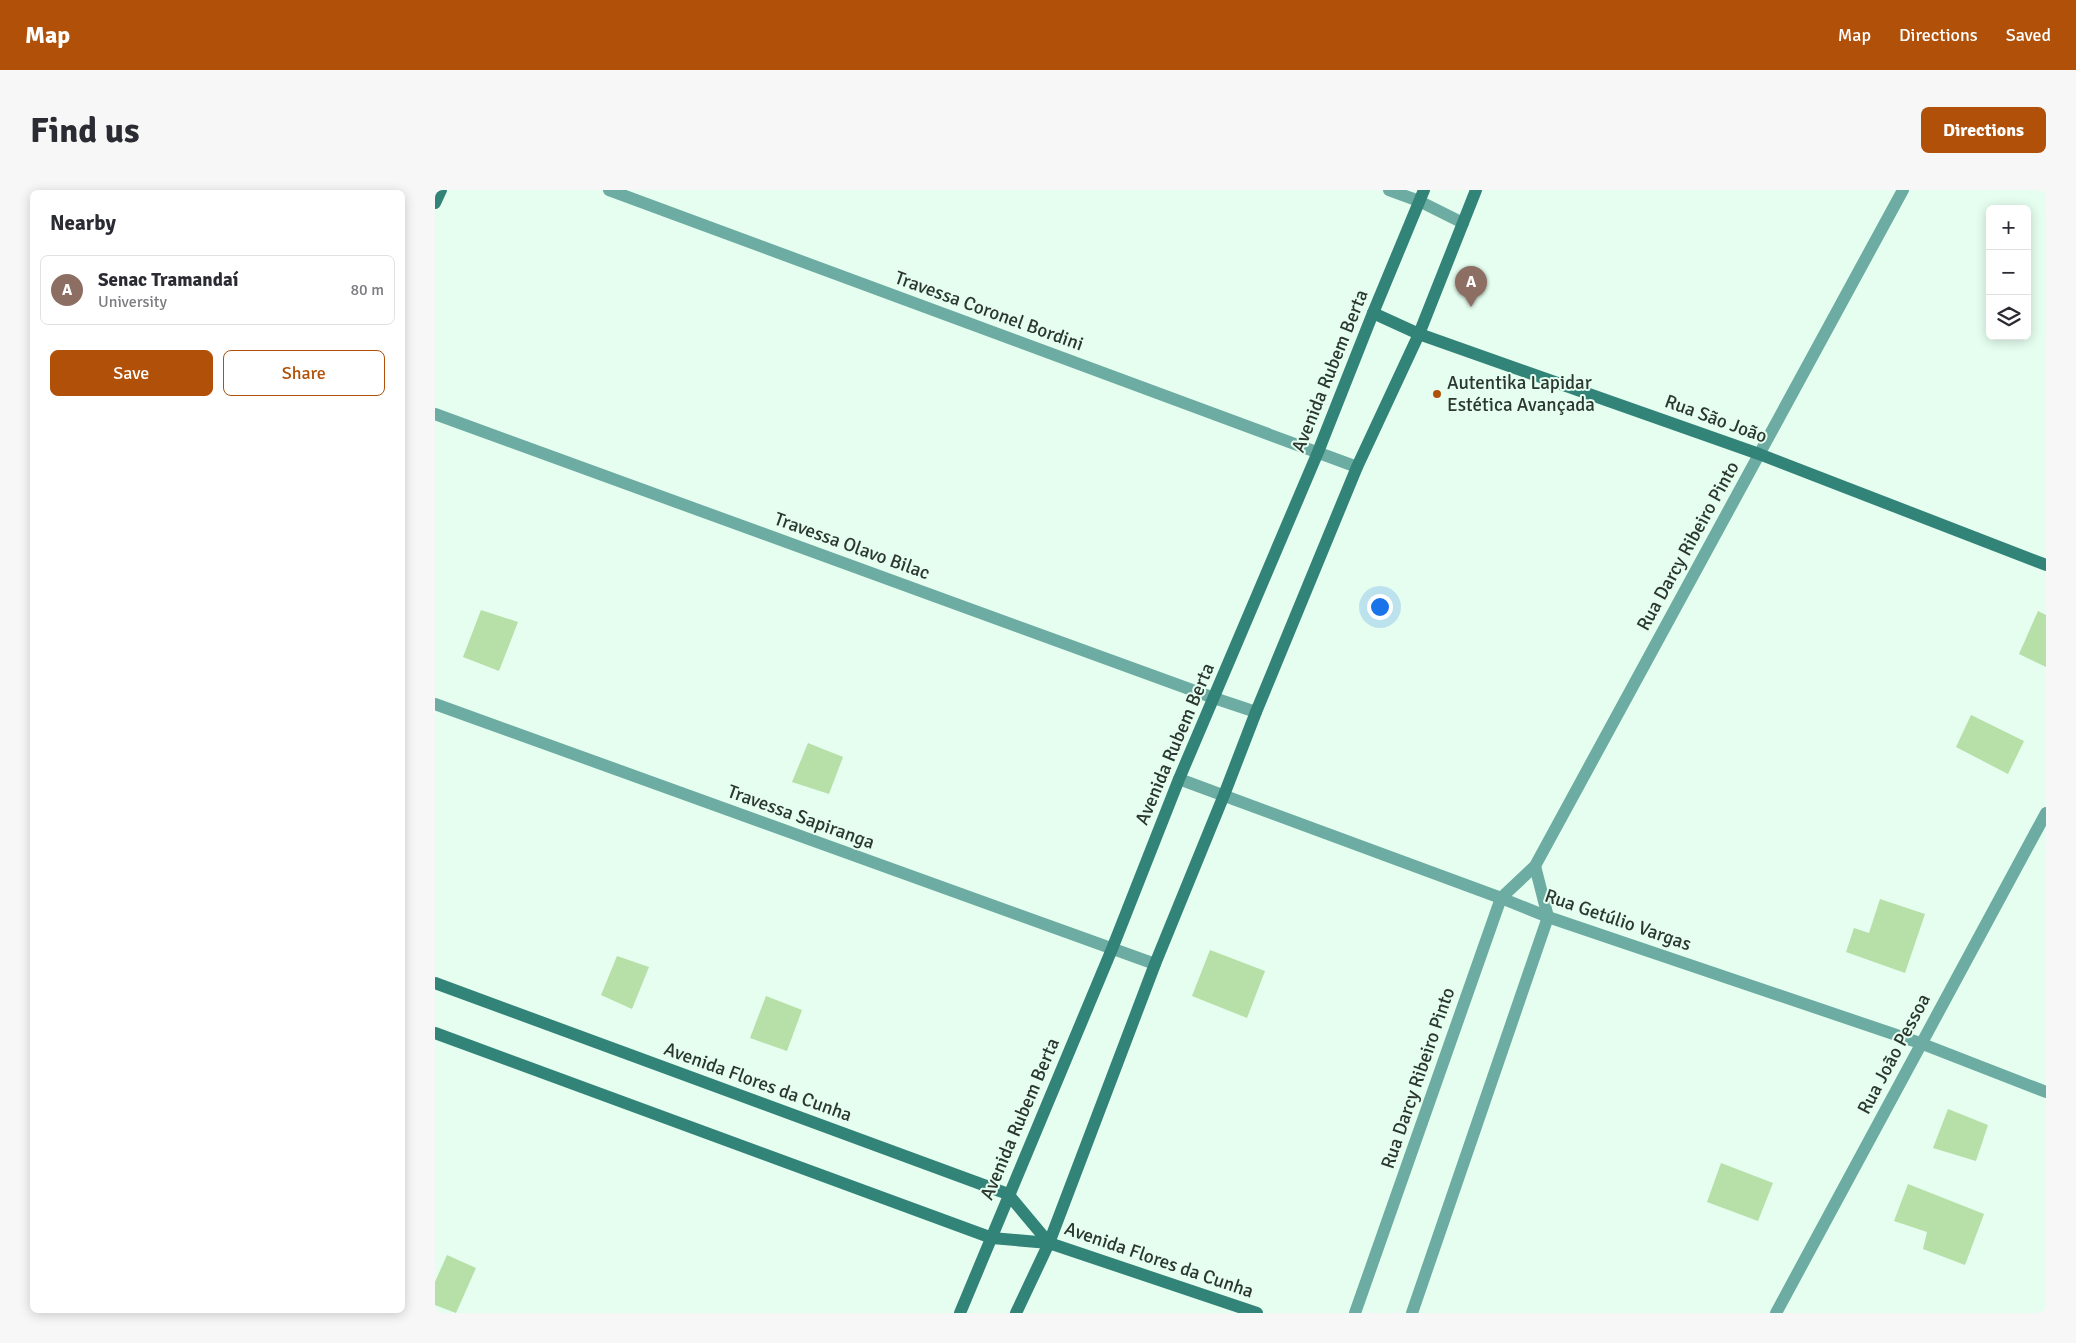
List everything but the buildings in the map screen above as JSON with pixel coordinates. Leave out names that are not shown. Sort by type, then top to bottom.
[{"type":"main road","points":[[435,203],[441,190]]},
{"type":"main road","points":[[1017,1313],[1049,1242],[1155,964],[1256,712],[1357,467],[1419,334],[1476,190]]},
{"type":"main road","name":"Avenida Rubem Berta","points":[[960,1313],[1111,949],[1179,779],[1318,452],[1422,195]]},
{"type":"main road","name":"Rua São João","points":[[1373,313],[1419,334],[1759,454],[2046,565]]},
{"type":"main road","name":"Avenida Flores da Cunha","points":[[435,983],[1008,1194],[1049,1242]]},
{"type":"main road","name":"Avenida Flores da Cunha","points":[[435,1033],[992,1238],[1049,1242],[1257,1313]]},
{"type":"street","name":"Travessa Coronel Bordini","points":[[609,190],[1357,467]]},
{"type":"street","points":[[1389,190],[1422,195],[1463,223]]},
{"type":"street","name":"Rua Darcy Ribeiro Pinto","points":[[1355,1313],[1501,898],[1535,866],[1903,190]]},
{"type":"street","name":"Travessa Olavo Bilac","points":[[435,414],[1256,712]]},
{"type":"street","name":"Travessa Sapiranga","points":[[435,704],[1155,964]]},
{"type":"street","name":"Rua Getúlio Vargas","points":[[1179,779],[1548,917],[1920,1043],[2046,1092]]},
{"type":"street","name":"Rua João Pessoa","points":[[1775,1313],[2046,813]]},
{"type":"street","points":[[1412,1313],[1548,917],[1535,866]]},
{"type":"place","name":"Senac Tramandaí","points":[[1471,307]]},
{"type":"place","name":"Autentika Lapidar Estética Avançada","points":[[1437,394]]}]
